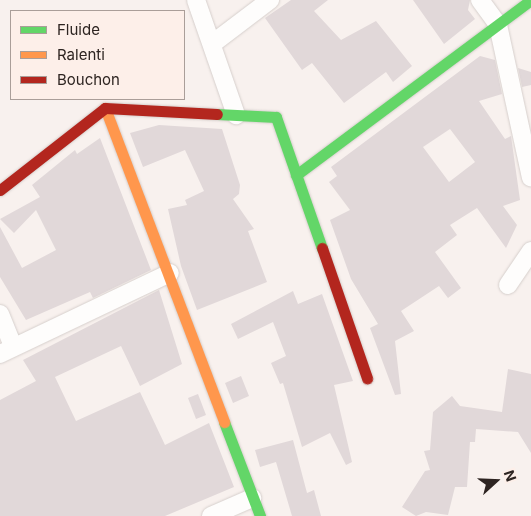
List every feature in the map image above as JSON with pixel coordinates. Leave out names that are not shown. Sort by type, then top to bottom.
[{"type":"street","points":[[196,0],[236,115]]},
{"type":"street","points":[[212,44],[270,0]]},
{"type":"street","points":[[480,0],[498,25],[531,177]]},
{"type":"street","points":[[296,174],[531,0]]},
{"type":"street","points":[[0,190],[105,108],[276,117],[366,378]]},
{"type":"street","points":[[105,108],[170,273],[260,516]]},
{"type":"street","points":[[508,285],[531,251]]},
{"type":"street","points":[[0,314],[6,350],[170,273]]},
{"type":"street","points":[[211,516],[252,498]]},
{"type":"building","points":[[291,0],[328,0],[314,11],[341,40],[376,21],[412,66],[393,82],[386,72],[344,103],[312,63],[302,70],[265,18]]},
{"type":"building","points":[[413,0],[470,0],[468,10],[475,19],[444,44]]},
{"type":"building","points":[[480,56],[495,60],[502,94],[479,101],[505,139],[511,136],[520,200],[503,206],[517,225],[506,248],[477,208],[450,225],[457,235],[435,252],[461,288],[448,298],[439,286],[401,311],[414,331],[395,341],[401,394],[395,395],[370,328],[378,324],[351,279],[330,220],[350,210],[329,182],[337,176],[331,167]],"holes":[[[450,129],[475,162],[449,182],[423,147]]]},
{"type":"building","points":[[518,68],[531,72],[531,85],[522,87]]},
{"type":"building","points":[[159,125],[222,129],[240,185],[239,194],[233,199],[254,229],[248,231],[267,282],[197,310],[181,266],[168,209],[187,205],[185,200],[204,191],[185,150],[143,167],[130,133]]},
{"type":"building","points":[[100,138],[151,270],[93,298],[90,292],[26,320],[0,277],[0,227],[22,268],[56,250],[36,210],[14,233],[0,219],[40,197],[32,185],[75,150],[77,154]]},
{"type":"building","points":[[159,290],[182,364],[140,386],[121,346],[55,377],[76,421],[140,392],[165,445],[209,423],[234,487],[165,516],[0,516],[0,400],[36,381],[23,360]]},
{"type":"building","points":[[293,291],[298,304],[322,294],[353,381],[334,385],[352,462],[346,465],[330,433],[302,447],[283,383],[280,384],[271,363],[286,356],[273,322],[238,339],[231,324]]},
{"type":"building","points":[[508,369],[531,374],[531,453],[518,432],[476,429],[475,442],[470,442],[467,487],[455,487],[448,515],[426,512],[416,516],[402,507],[425,471],[430,470],[424,451],[430,450],[433,412],[452,396],[460,406],[502,412]]},
{"type":"building","points":[[241,376],[249,396],[233,403],[225,383]]},
{"type":"building","points":[[198,394],[206,415],[196,419],[188,398]]},
{"type":"building","points":[[293,440],[307,493],[314,490],[321,516],[292,516],[276,462],[260,467],[255,450]]},
{"type":"traffic: fast","points":[[296,175],[531,0]]},
{"type":"traffic: fast","points":[[217,114],[276,117],[322,248]]},
{"type":"traffic: fast","points":[[224,422],[260,516]]},
{"type":"traffic: slow","points":[[105,108],[224,422]]},
{"type":"traffic: jam","points":[[0,190],[105,108],[217,114]]},
{"type":"traffic: jam","points":[[322,248],[367,378]]}]
